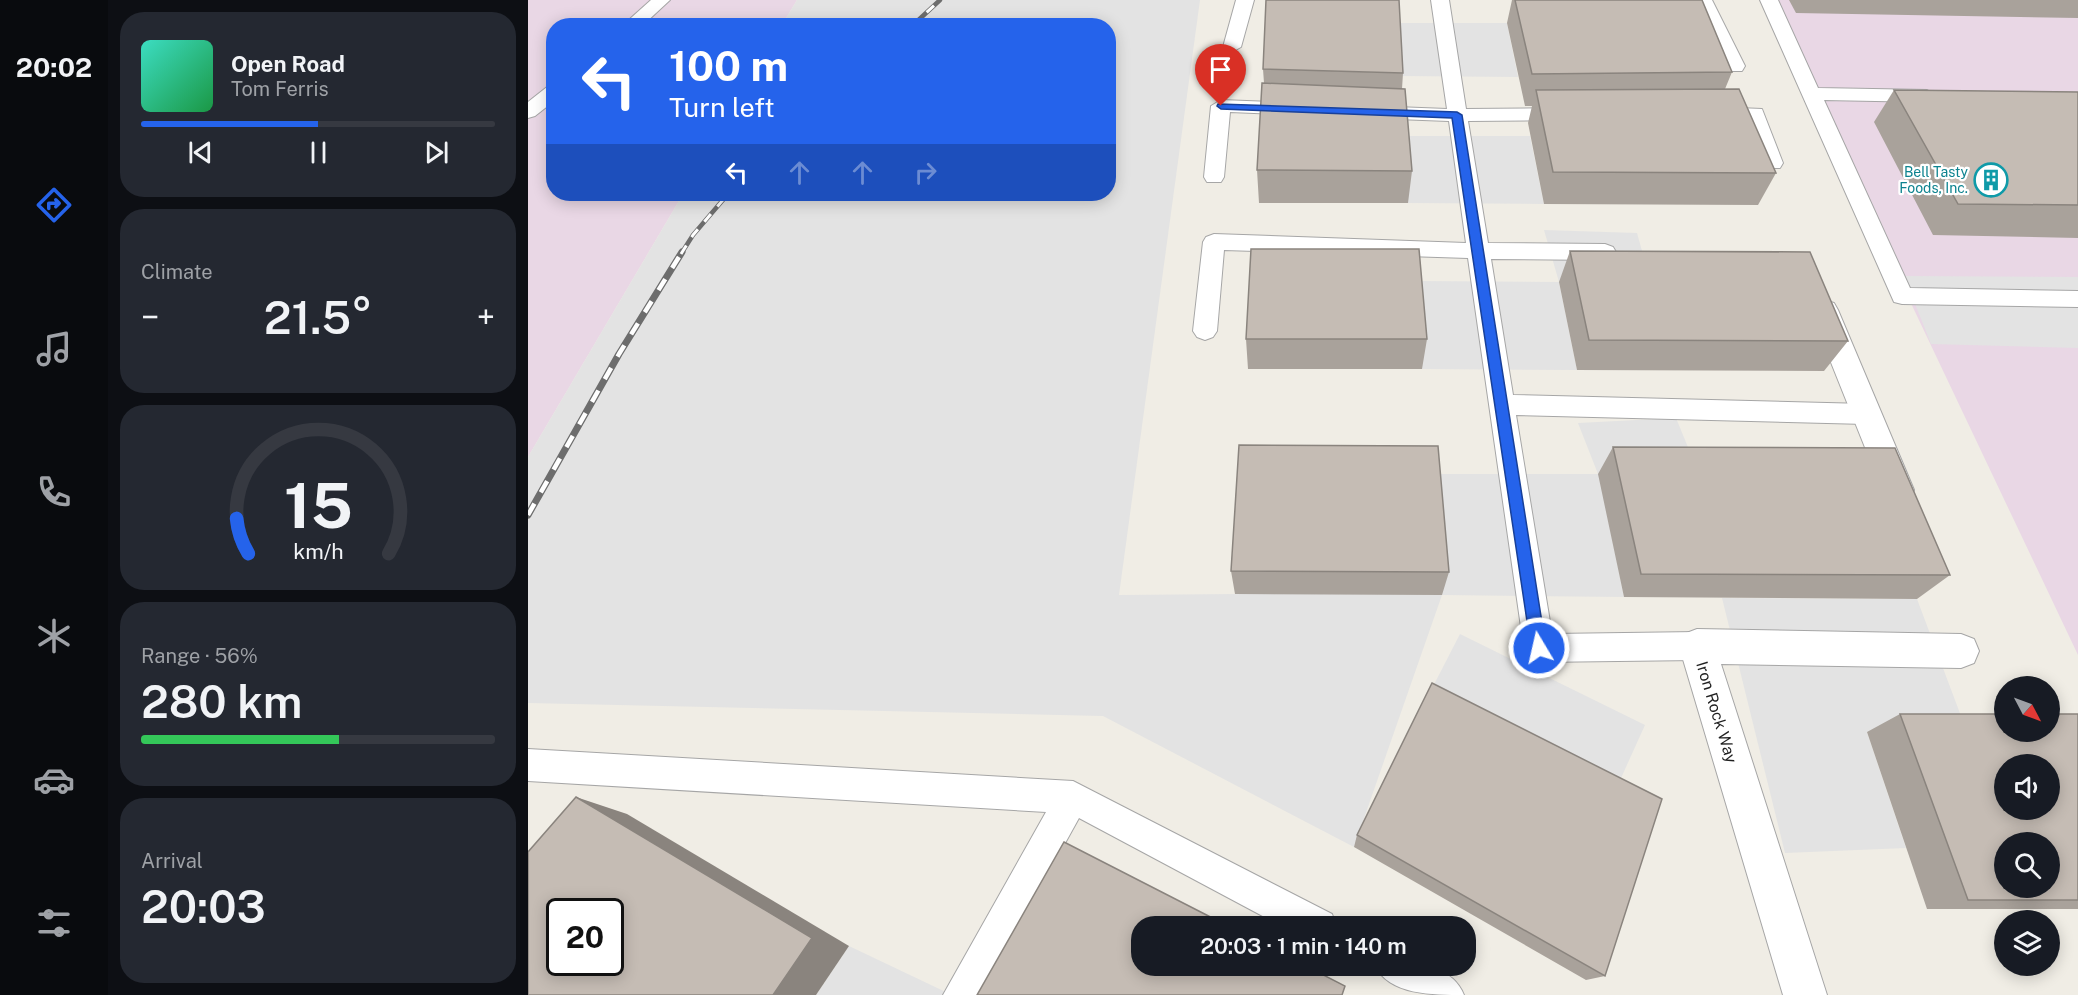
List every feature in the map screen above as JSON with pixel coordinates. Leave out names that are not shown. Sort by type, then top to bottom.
[{"type":"street","points":[[1701,0],[1734,66]]},
{"type":"street","points":[[1816,293],[1911,520]]},
{"type":"street","name":"Iron Rock Way","points":[[1805,995],[1697,646],[1961,651]]},
{"type":"lane","points":[[640,18],[661,0]]},
{"type":"lane","points":[[1232,47],[1245,0]]},
{"type":"lane","points":[[1440,0],[1500,405],[1539,648],[1697,646]]},
{"type":"lane","points":[[1769,0],[1902,296],[2078,299]]},
{"type":"lane","points":[[1813,94],[1951,97]]},
{"type":"lane","points":[[528,112],[546,97]]},
{"type":"lane","points":[[1214,177],[1221,106],[1316,110]]},
{"type":"lane","points":[[1351,111],[1457,115],[1588,114]]},
{"type":"lane","points":[[1695,113],[1755,113],[1773,163]]},
{"type":"lane","points":[[1205,331],[1214,242],[1478,251],[1632,252]]},
{"type":"lane","points":[[1500,405],[1866,414]]},
{"type":"lane","points":[[528,765],[1073,797],[1298,916]]},
{"type":"lane","points":[[961,995],[1073,797]]},
{"type":"shaded area","points":[[528,0],[797,0],[786,18],[546,18],[546,201],[679,201],[528,457]]},
{"type":"shaded area","points":[[797,0],[1200,0],[1119,595],[1235,594],[1432,474],[1598,474],[1578,423],[1676,418],[1699,474],[1599,474],[1624,597],[1442,595],[1354,847],[1103,716],[528,703],[528,457],[679,201],[1116,201],[1116,18],[786,18]]},
{"type":"shaded area","points":[[1767,0],[2078,0],[2078,655]]},
{"type":"shaded area","points":[[1395,23],[1507,23],[1518,77],[1399,76]]},
{"type":"shaded area","points":[[1403,136],[1530,136],[1544,204],[1408,203]]},
{"type":"shaded area","points":[[1544,230],[1637,233],[1651,283],[1559,282]]},
{"type":"shaded area","points":[[1904,276],[2078,277],[2078,348],[1931,344]]},
{"type":"shaded area","points":[[1415,281],[1559,282],[1577,370],[1422,369]]},
{"type":"shaded area","points":[[1722,598],[1917,599],[1967,732],[1867,732],[1906,848],[1785,853]]},
{"type":"shaded area","points":[[1460,634],[1645,725],[1612,798],[1425,702]]},
{"type":"shaded area","points":[[849,946],[952,995],[816,995]]},
{"type":"building","points":[[1266,0],[1399,0],[1403,73],[1263,69]]},
{"type":"building","points":[[1515,0],[1702,0],[1732,72],[1532,74]]},
{"type":"building","points":[[1262,83],[1405,89],[1412,171],[1257,170]]},
{"type":"building","points":[[1739,89],[1776,173],[1553,172],[1536,90]]},
{"type":"building","points":[[1894,90],[2078,92],[2078,205],[1958,204]]},
{"type":"building","points":[[1251,249],[1419,249],[1427,339],[1246,339]]},
{"type":"building","points":[[1570,251],[1810,252],[1848,341],[1589,340]]},
{"type":"building","points":[[1239,445],[1438,446],[1449,572],[1231,571]]},
{"type":"building","points":[[1613,447],[1895,448],[1950,575],[1641,574]]},
{"type":"building","points":[[1432,683],[1662,799],[1605,976],[1357,835]]},
{"type":"building","points":[[1900,714],[1994,714],[1994,742],[2060,742],[2060,714],[2078,714],[2078,900],[1968,900]]},
{"type":"building","points":[[576,797],[812,938],[773,995],[528,995],[528,852]]},
{"type":"building","points":[[1064,842],[1209,916],[1131,916],[1131,976],[1326,976],[1345,986],[1342,995],[977,995]]},
{"type":"railway","points":[[921,18],[940,0]]},
{"type":"railway","points":[[681,254],[693,235],[722,201]]},
{"type":"railway","points":[[528,515],[619,354],[682,252]]},
{"type":"place","name":"Bell Tasty Foods, Inc.","points":[[1991,180]]},
{"type":"route","points":[[1221,106],[1457,115],[1539,648]]}]
